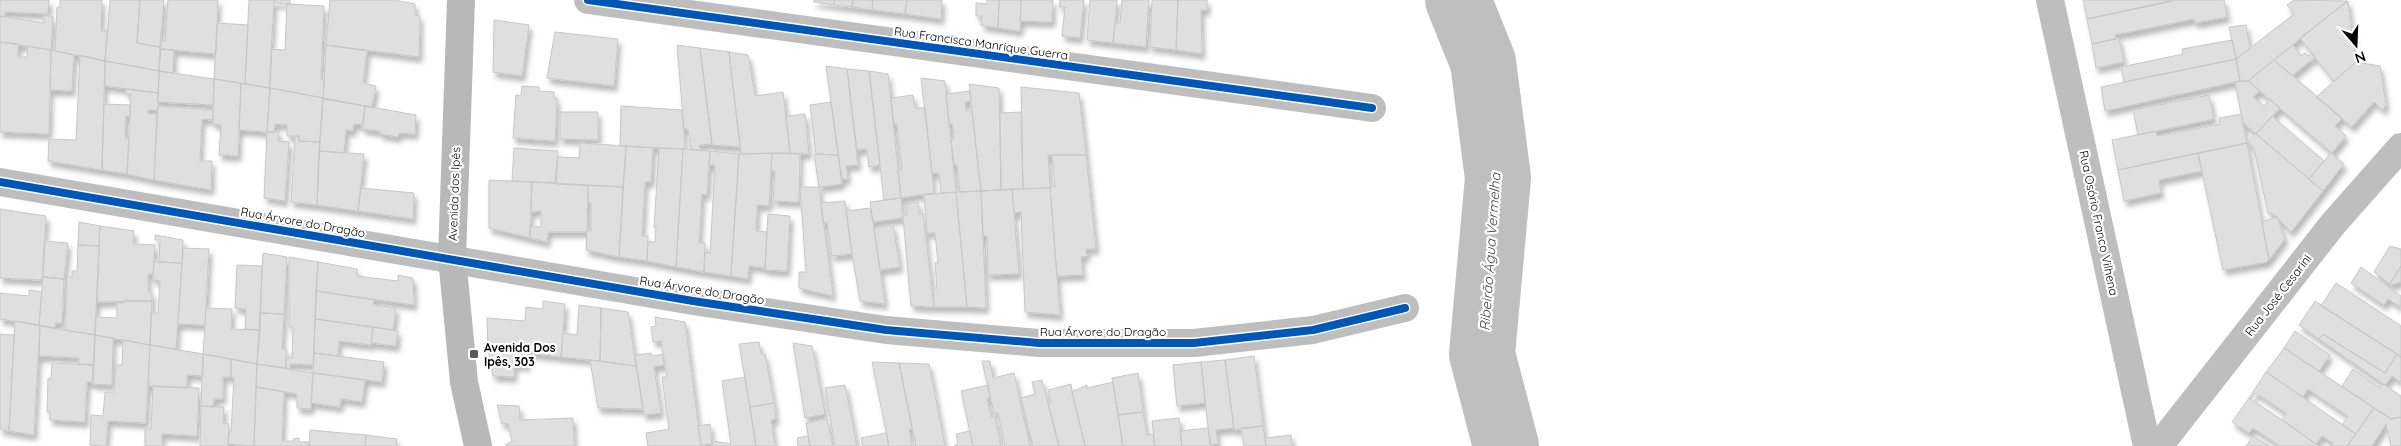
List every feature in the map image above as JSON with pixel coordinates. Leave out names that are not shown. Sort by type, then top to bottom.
[{"type":"street","name":"Avenida dos Ipês","points":[[461,0],[452,258],[464,382],[478,446]]},
{"type":"street","name":"Rua Francisca Manrique Guerra","points":[[588,0],[1372,108]]},
{"type":"street","name":"Rua Osório Franco Vilhena","points":[[2050,0],[2147,446]]},
{"type":"street","name":"Rua José Cesarini","points":[[2159,446],[2333,224],[2401,147]]},
{"type":"street","name":"Rua Árvore do Dragão","points":[[0,182],[694,301],[886,330],[1039,343],[1194,343],[1313,330],[1405,308]]},
{"type":"building","points":[[0,0],[49,0],[48,14],[5,12],[4,17],[0,16]]},
{"type":"building","points":[[60,0],[102,0],[101,31],[107,31],[105,61],[55,51],[57,7],[60,7]]},
{"type":"building","points":[[110,0],[140,0],[137,43],[160,47],[159,71],[105,61]]},
{"type":"building","points":[[140,0],[164,0],[160,47],[137,43]]},
{"type":"building","points":[[168,0],[218,0],[216,54],[161,49],[161,40],[165,41]]},
{"type":"building","points":[[249,0],[274,0],[269,88],[245,84]]},
{"type":"building","points":[[274,0],[290,0],[290,4],[274,3]]},
{"type":"building","points":[[330,0],[394,0],[415,4],[415,15],[420,16],[419,57],[326,45]]},
{"type":"building","points":[[814,0],[834,0],[834,5],[814,2]]},
{"type":"building","points":[[834,0],[853,0],[852,7],[834,5]]},
{"type":"building","points":[[853,0],[873,0],[872,10],[852,7]]},
{"type":"building","points":[[873,0],[907,0],[905,14],[872,10]]},
{"type":"building","points":[[907,0],[942,0],[941,19],[905,14]]},
{"type":"building","points":[[987,0],[999,0],[998,28],[981,25],[982,16],[976,16],[976,3],[987,4]]},
{"type":"building","points":[[999,0],[1021,0],[1020,31],[998,28]]},
{"type":"building","points":[[1021,0],[1053,0],[1052,22],[1020,21]]},
{"type":"building","points":[[1060,0],[1084,0],[1080,38],[1062,36],[1065,7],[1059,7]]},
{"type":"building","points":[[1090,0],[1117,0],[1113,43],[1087,40]]},
{"type":"building","points":[[1122,0],[1149,0],[1146,47],[1113,43],[1115,23],[1120,23]]},
{"type":"building","points":[[1152,0],[1178,0],[1176,50],[1150,47]]},
{"type":"building","points":[[1178,0],[1207,0],[1207,10],[1201,10],[1202,54],[1176,50]]},
{"type":"building","points":[[2083,0],[2172,0],[2173,1],[2087,19]]},
{"type":"building","points":[[2175,0],[2224,0],[2227,17],[2195,23],[2194,19],[2115,35],[2116,39],[2092,44],[2087,19]]},
{"type":"building","points":[[2294,0],[2347,1],[2248,81],[2240,81],[2236,59],[2294,14],[2287,5]]},
{"type":"building","points":[[2348,1],[2356,62],[2334,81],[2300,38]]},
{"type":"building","points":[[287,4],[324,6],[321,79],[324,80],[323,98],[270,88],[272,49],[285,50]]},
{"type":"building","points":[[44,15],[53,17],[51,50],[0,42],[0,16],[44,23]]},
{"type":"building","points":[[494,20],[529,25],[522,76],[493,72]]},
{"type":"building","points":[[217,23],[248,25],[245,84],[214,79]]},
{"type":"building","points":[[2246,25],[2250,48],[2236,59],[2229,27]]},
{"type":"building","points":[[555,32],[618,39],[614,86],[547,78]]},
{"type":"building","points":[[2119,38],[2124,62],[2096,68],[2092,44]]},
{"type":"building","points":[[2232,40],[2236,59],[2124,82],[2121,67],[2183,54],[2182,49]]},
{"type":"building","points":[[0,42],[18,44],[18,57],[27,57],[28,46],[51,50],[49,134],[0,132]]},
{"type":"building","points":[[326,45],[367,51],[363,83],[376,86],[372,107],[323,99]]},
{"type":"building","points":[[677,45],[700,48],[712,144],[699,145],[701,151],[691,149],[688,129],[684,129]]},
{"type":"building","points":[[2293,45],[2301,56],[2305,53],[2308,56],[2312,53],[2315,57],[2292,76],[2274,60]]},
{"type":"building","points":[[700,48],[729,52],[740,147],[712,145]]},
{"type":"building","points":[[161,49],[174,50],[173,73],[159,71]]},
{"type":"building","points":[[51,50],[74,55],[72,91],[50,90]]},
{"type":"building","points":[[729,52],[748,55],[755,96],[783,92],[790,153],[741,154]]},
{"type":"building","points":[[80,55],[105,61],[102,170],[48,161],[49,139],[76,140]]},
{"type":"building","points":[[2236,59],[2240,81],[2105,111],[2101,87]]},
{"type":"building","points":[[2274,60],[2342,118],[2335,126],[2346,136],[2332,153],[2248,81]]},
{"type":"building","points":[[105,61],[159,71],[158,93],[105,86]]},
{"type":"building","points":[[2356,62],[2380,66],[2386,105],[2383,110],[2374,102],[2352,127],[2316,97]]},
{"type":"building","points":[[826,66],[847,69],[858,165],[846,166],[848,179],[842,179]]},
{"type":"building","points":[[847,69],[869,71],[880,165],[869,167],[867,149],[857,150]]},
{"type":"building","points":[[159,71],[214,79],[213,105],[158,102]]},
{"type":"building","points":[[869,71],[888,74],[901,198],[884,200]]},
{"type":"building","points":[[921,78],[945,81],[956,192],[941,193],[939,173],[932,173]]},
{"type":"building","points":[[214,79],[241,83],[238,156],[219,155],[221,125],[213,124]]},
{"type":"building","points":[[2248,81],[2260,91],[2253,97],[2264,106],[2270,99],[2280,108],[2256,134],[2243,123],[2235,82]]},
{"type":"building","points":[[241,83],[270,88],[267,132],[239,130]]},
{"type":"building","points":[[969,84],[999,88],[1001,190],[981,191]]},
{"type":"building","points":[[522,86],[539,87],[539,91],[554,92],[554,98],[557,99],[555,141],[513,138],[516,95],[521,96]]},
{"type":"building","points":[[1021,87],[1079,93],[1086,155],[1048,155],[1050,188],[1023,189]]},
{"type":"building","points":[[270,88],[323,98],[320,142],[299,141],[299,136],[287,136],[287,125],[275,124],[274,132],[267,132]]},
{"type":"building","points":[[126,89],[158,93],[158,110],[148,110],[148,114],[157,114],[154,180],[127,174],[131,94],[126,94]]},
{"type":"building","points":[[970,91],[971,101],[965,102],[966,111],[972,111],[981,191],[960,192],[957,165],[954,165],[951,140],[954,139],[953,124],[949,124],[946,94]]},
{"type":"building","points":[[913,95],[915,108],[925,108],[934,193],[901,198],[898,170],[902,170],[897,124],[894,125],[891,98]]},
{"type":"building","points":[[2209,95],[2214,119],[2138,135],[2133,110]]},
{"type":"building","points":[[323,98],[365,106],[363,125],[354,124],[353,131],[346,130],[344,153],[319,151]]},
{"type":"building","points":[[831,102],[838,155],[816,154],[810,105]]},
{"type":"building","points":[[104,104],[130,105],[130,117],[126,116],[125,139],[129,139],[127,174],[102,170]]},
{"type":"building","points":[[158,106],[213,110],[213,120],[202,119],[200,161],[212,161],[211,190],[154,180]]},
{"type":"building","points":[[365,106],[416,115],[415,134],[399,133],[398,137],[380,134],[380,131],[362,129]]},
{"type":"building","points":[[621,106],[682,110],[685,149],[620,146]]},
{"type":"building","points":[[560,112],[598,112],[598,140],[560,139]]},
{"type":"building","points":[[1021,112],[1023,189],[1001,190],[1000,113]]},
{"type":"building","points":[[805,114],[809,154],[790,153],[786,116]]},
{"type":"building","points":[[2241,114],[2247,143],[2118,170],[2112,140],[2156,131],[2157,136],[2220,124],[2219,118]]},
{"type":"building","points":[[2272,116],[2324,161],[2309,179],[2256,134]]},
{"type":"building","points":[[267,132],[279,132],[278,141],[289,142],[285,201],[264,198]]},
{"type":"building","points":[[2255,133],[2323,191],[2291,232],[2274,214],[2268,213],[2254,149],[2248,141]]},
{"type":"building","points":[[295,136],[299,136],[299,141],[320,142],[317,205],[291,202]]},
{"type":"building","points":[[580,143],[626,146],[623,187],[556,184],[558,157],[579,158]]},
{"type":"building","points":[[2247,143],[2269,260],[2267,262],[2223,270],[2198,153]]},
{"type":"building","points":[[626,146],[653,148],[651,182],[645,182],[642,236],[648,236],[647,261],[619,257]]},
{"type":"building","points":[[514,148],[558,151],[555,183],[512,181]]},
{"type":"building","points":[[659,148],[683,149],[676,267],[647,261],[648,242],[655,242],[656,228],[654,227]]},
{"type":"building","points":[[683,149],[710,151],[707,195],[702,194],[699,243],[705,243],[704,272],[676,267]]},
{"type":"building","points":[[319,151],[364,154],[358,211],[317,205]]},
{"type":"building","points":[[710,151],[739,154],[731,276],[704,272],[705,252],[710,253],[715,165],[709,165]]},
{"type":"building","points":[[772,153],[769,206],[757,205],[756,231],[767,232],[765,268],[749,266],[748,279],[731,276],[739,154]]},
{"type":"building","points":[[772,153],[800,154],[799,202],[773,201],[775,172],[771,171]]},
{"type":"building","points":[[2198,153],[2202,171],[2159,180],[2161,193],[2124,201],[2118,170]]},
{"type":"building","points":[[2331,153],[2344,164],[2323,191],[2309,179]]},
{"type":"building","points":[[814,154],[838,155],[842,184],[819,187]]},
{"type":"building","points":[[1052,155],[1086,155],[1096,249],[1086,249],[1087,256],[1081,257],[1083,275],[1057,276],[1050,187],[1055,187]]},
{"type":"building","points":[[489,180],[532,182],[530,238],[489,228]]},
{"type":"building","points":[[532,182],[588,185],[587,232],[548,232],[547,242],[530,238],[530,227],[541,227],[541,211],[531,212]]},
{"type":"building","points":[[588,185],[623,187],[619,257],[586,250],[587,230],[591,231],[591,203],[588,203]]},
{"type":"building","points":[[800,187],[819,187],[833,296],[799,288],[799,272],[806,272]]},
{"type":"building","points":[[361,188],[414,193],[413,219],[358,211]]},
{"type":"building","points":[[1050,188],[1060,315],[1025,312],[1021,212],[1014,213],[1012,189]]},
{"type":"building","points":[[1012,189],[1019,274],[988,275],[987,236],[983,236],[981,191]]},
{"type":"building","points":[[981,191],[986,308],[967,307],[956,192]]},
{"type":"building","points":[[956,192],[967,307],[934,307],[933,288],[937,288],[935,263],[938,263],[935,233],[927,233],[924,195]]},
{"type":"building","points":[[901,198],[903,218],[873,222],[870,202]]},
{"type":"building","points":[[845,201],[852,254],[832,256],[827,222],[823,223],[821,203]]},
{"type":"building","points":[[918,202],[919,214],[923,213],[934,307],[911,306],[903,217],[907,215],[906,204]]},
{"type":"building","points":[[870,208],[885,304],[860,301],[852,254],[846,211]]},
{"type":"building","points":[[0,209],[46,216],[42,280],[0,278]]},
{"type":"building","points":[[768,214],[790,216],[787,271],[765,270]]},
{"type":"building","points":[[2277,217],[2285,239],[2269,260],[2262,222]]},
{"type":"building","points":[[79,222],[100,226],[99,246],[78,245]]},
{"type":"building","points":[[893,225],[900,267],[880,270],[874,228]]},
{"type":"building","points":[[100,226],[134,231],[133,244],[155,245],[153,274],[148,274],[148,292],[152,292],[152,301],[97,302]]},
{"type":"building","points":[[155,235],[183,240],[182,263],[159,262],[160,240],[155,240]]},
{"type":"building","points":[[45,241],[68,243],[64,279],[43,277]]},
{"type":"building","points":[[78,245],[99,246],[95,335],[65,330],[67,277],[72,277],[72,271],[77,271]]},
{"type":"building","points":[[2390,246],[2401,249],[2401,266],[2390,284],[2374,272]]},
{"type":"building","points":[[183,248],[209,249],[205,325],[178,324]]},
{"type":"building","points":[[263,253],[287,257],[284,314],[260,313]]},
{"type":"building","points":[[289,257],[318,262],[313,365],[290,364],[290,369],[286,368],[286,358],[292,358],[293,327],[289,327]]},
{"type":"building","points":[[154,262],[182,263],[176,349],[150,345],[151,313],[158,313],[160,281],[153,280]]},
{"type":"building","points":[[318,262],[357,269],[357,276],[398,281],[398,275],[413,278],[414,305],[316,291]]},
{"type":"building","points":[[237,265],[262,266],[260,330],[245,329],[246,309],[235,308]]},
{"type":"building","points":[[2401,266],[2401,282],[2388,286],[2390,284]]},
{"type":"building","points":[[2361,267],[2401,296],[2401,307],[2388,299],[2384,305],[2351,283]]},
{"type":"building","points":[[43,277],[64,279],[62,323],[56,323],[55,328],[39,325]]},
{"type":"building","points":[[2336,283],[2401,326],[2401,357],[2321,306]]},
{"type":"building","points":[[29,290],[42,292],[39,325],[0,319],[0,293],[29,296]]},
{"type":"building","points":[[316,291],[374,300],[373,305],[396,308],[393,330],[315,319]]},
{"type":"building","points":[[125,300],[152,301],[150,345],[95,335],[96,317],[117,318],[117,303],[124,303]]},
{"type":"building","points":[[543,301],[565,304],[561,357],[488,348],[487,318],[525,321],[526,307],[543,309]]},
{"type":"building","points":[[2315,301],[2397,354],[2385,373],[2323,334],[2319,339],[2299,325]]},
{"type":"building","points":[[579,305],[601,308],[600,361],[561,357],[563,333],[577,335]]},
{"type":"building","points":[[206,308],[232,309],[231,329],[260,330],[257,364],[203,354]]},
{"type":"building","points":[[601,308],[628,312],[636,366],[600,361]]},
{"type":"building","points":[[260,313],[284,314],[282,349],[286,349],[286,368],[257,364]]},
{"type":"building","points":[[655,317],[685,322],[701,446],[648,446],[646,433],[669,429],[662,377],[667,377],[661,341],[653,342],[651,327],[656,326]]},
{"type":"building","points":[[315,319],[373,327],[371,345],[339,341],[338,356],[314,353]]},
{"type":"building","points":[[15,321],[40,326],[34,435],[9,431]]},
{"type":"building","points":[[40,326],[95,335],[94,365],[79,364],[79,358],[39,356]]},
{"type":"building","points":[[373,327],[398,331],[396,346],[371,343]]},
{"type":"building","points":[[2295,331],[2330,355],[2319,371],[2284,348]]},
{"type":"building","points":[[0,334],[14,335],[9,431],[0,429]]},
{"type":"building","points":[[2323,334],[2385,373],[2397,354],[2401,357],[2401,382],[2392,376],[2385,385],[2319,339]]},
{"type":"building","points":[[95,335],[113,338],[112,385],[92,384]]},
{"type":"building","points":[[123,340],[150,345],[146,423],[108,421],[106,446],[90,445],[91,415],[103,416],[105,392],[114,392],[116,365],[122,365]]},
{"type":"building","points":[[759,342],[761,354],[765,354],[774,403],[750,407],[739,344]]},
{"type":"building","points":[[793,343],[812,346],[825,414],[805,418]]},
{"type":"building","points":[[150,345],[203,354],[203,376],[187,375],[187,388],[148,386]]},
{"type":"building","points":[[488,348],[527,353],[527,366],[514,365],[514,377],[493,376]]},
{"type":"building","points":[[2284,348],[2374,408],[2356,434],[2342,425],[2348,416],[2308,389],[2303,397],[2266,372]]},
{"type":"building","points":[[314,353],[384,362],[382,382],[313,373]]},
{"type":"building","points":[[651,353],[652,356],[663,354],[664,365],[654,367],[661,413],[644,415],[635,355]]},
{"type":"building","points":[[203,354],[231,359],[231,377],[223,377],[223,399],[214,399],[213,407],[201,406]]},
{"type":"building","points":[[1254,356],[1263,426],[1234,430],[1225,360]]},
{"type":"building","points":[[231,359],[257,364],[254,446],[228,444],[229,432],[231,432],[234,377],[231,377]]},
{"type":"building","points":[[590,360],[636,366],[643,409],[598,408]]},
{"type":"building","points":[[1225,360],[1234,428],[1216,430],[1218,444],[1210,445],[1201,362]]},
{"type":"building","points":[[982,361],[990,361],[993,378],[1014,373],[1030,446],[1005,446],[998,413],[994,414]]},
{"type":"building","points":[[872,362],[899,363],[912,429],[909,429],[912,446],[889,446]]},
{"type":"building","points":[[1201,362],[1205,403],[1177,406],[1173,365]]},
{"type":"building","points":[[52,363],[94,365],[93,382],[87,382],[85,422],[50,420],[50,412],[47,412],[48,378],[51,379]]},
{"type":"building","points":[[899,363],[929,364],[945,446],[916,446]]},
{"type":"building","points":[[257,364],[313,373],[311,409],[297,408],[297,394],[256,387]]},
{"type":"building","points":[[2353,369],[2380,388],[2383,384],[2401,396],[2401,417],[2391,419],[2342,386]]},
{"type":"building","points":[[2266,372],[2356,434],[2347,446],[2330,446],[2333,443],[2322,436],[2316,444],[2282,420],[2286,413],[2256,393],[2251,399],[2249,398]]},
{"type":"building","points":[[313,373],[365,380],[362,402],[341,399],[340,407],[311,403]]},
{"type":"building","points":[[1138,373],[1143,412],[1118,415],[1112,378]]},
{"type":"building","points":[[745,377],[756,446],[712,446],[713,441],[731,444],[722,381]]},
{"type":"building","points":[[1042,380],[1059,446],[1033,446],[1021,398],[1035,394],[1032,382]]},
{"type":"building","points":[[1113,382],[1123,446],[1085,446],[1072,392],[1087,385],[1087,388]]},
{"type":"building","points":[[1071,384],[1085,446],[1059,446],[1048,403],[1051,402],[1048,390]]},
{"type":"building","points":[[845,385],[857,446],[835,446],[825,388]]},
{"type":"building","points":[[988,385],[990,397],[987,399],[991,417],[995,417],[1001,446],[973,446],[961,391]]},
{"type":"building","points":[[153,386],[199,388],[197,436],[162,434],[162,446],[145,446],[145,429],[151,429]]},
{"type":"building","points":[[256,387],[284,392],[282,441],[294,441],[293,439],[299,438],[299,442],[309,442],[309,446],[254,446]]},
{"type":"building","points":[[2249,398],[2319,446],[2280,446],[2253,428],[2249,433],[2232,422]]},
{"type":"building","points":[[774,403],[776,419],[771,420],[775,446],[756,446],[750,407]]},
{"type":"building","points":[[497,405],[519,406],[520,420],[573,418],[574,446],[506,446],[506,444],[512,442],[508,423],[502,424]]},
{"type":"building","points":[[201,406],[224,407],[223,423],[229,424],[228,446],[200,446]]},
{"type":"building","points":[[2374,408],[2391,419],[2401,417],[2401,446],[2391,446],[2386,424],[2372,446],[2347,446]]},
{"type":"building","points":[[1143,412],[1147,435],[1153,434],[1155,446],[1123,446],[1118,415]]},
{"type":"building","points":[[1179,418],[1182,446],[1155,446],[1152,421]]},
{"type":"building","points":[[827,419],[833,446],[810,446],[806,423]]},
{"type":"building","points":[[710,424],[712,444],[701,445],[698,426]]},
{"type":"building","points":[[1263,426],[1266,446],[1244,446],[1241,428]]},
{"type":"building","points":[[1208,428],[1211,446],[1182,446],[1180,431]]},
{"type":"building","points":[[310,430],[366,435],[365,446],[309,446]]},
{"type":"building","points":[[970,431],[973,446],[954,446],[958,443],[956,434]]},
{"type":"building","points":[[886,433],[889,446],[863,446],[861,438]]},
{"type":"building","points":[[366,435],[397,439],[396,446],[365,446]]},
{"type":"building","points":[[1291,435],[1292,446],[1266,446],[1265,438]]},
{"type":"building","points":[[808,436],[810,446],[798,446],[797,438]]},
{"type":"building","points":[[2253,436],[2269,446],[2246,446]]},
{"type":"waterway","name":"Ribeirão Água Vermelha","points":[[1458,0],[1483,62],[1498,178],[1482,354],[1506,446]]},
{"type":"cycle path","points":[[588,0],[1372,108]]},
{"type":"cycle path","points":[[0,182],[693,301],[886,330],[1039,343],[1194,343],[1313,330],[1405,308]]},
{"type":"place","name":"Avenida Dos Ipês, 303","points":[[474,354]]}]
